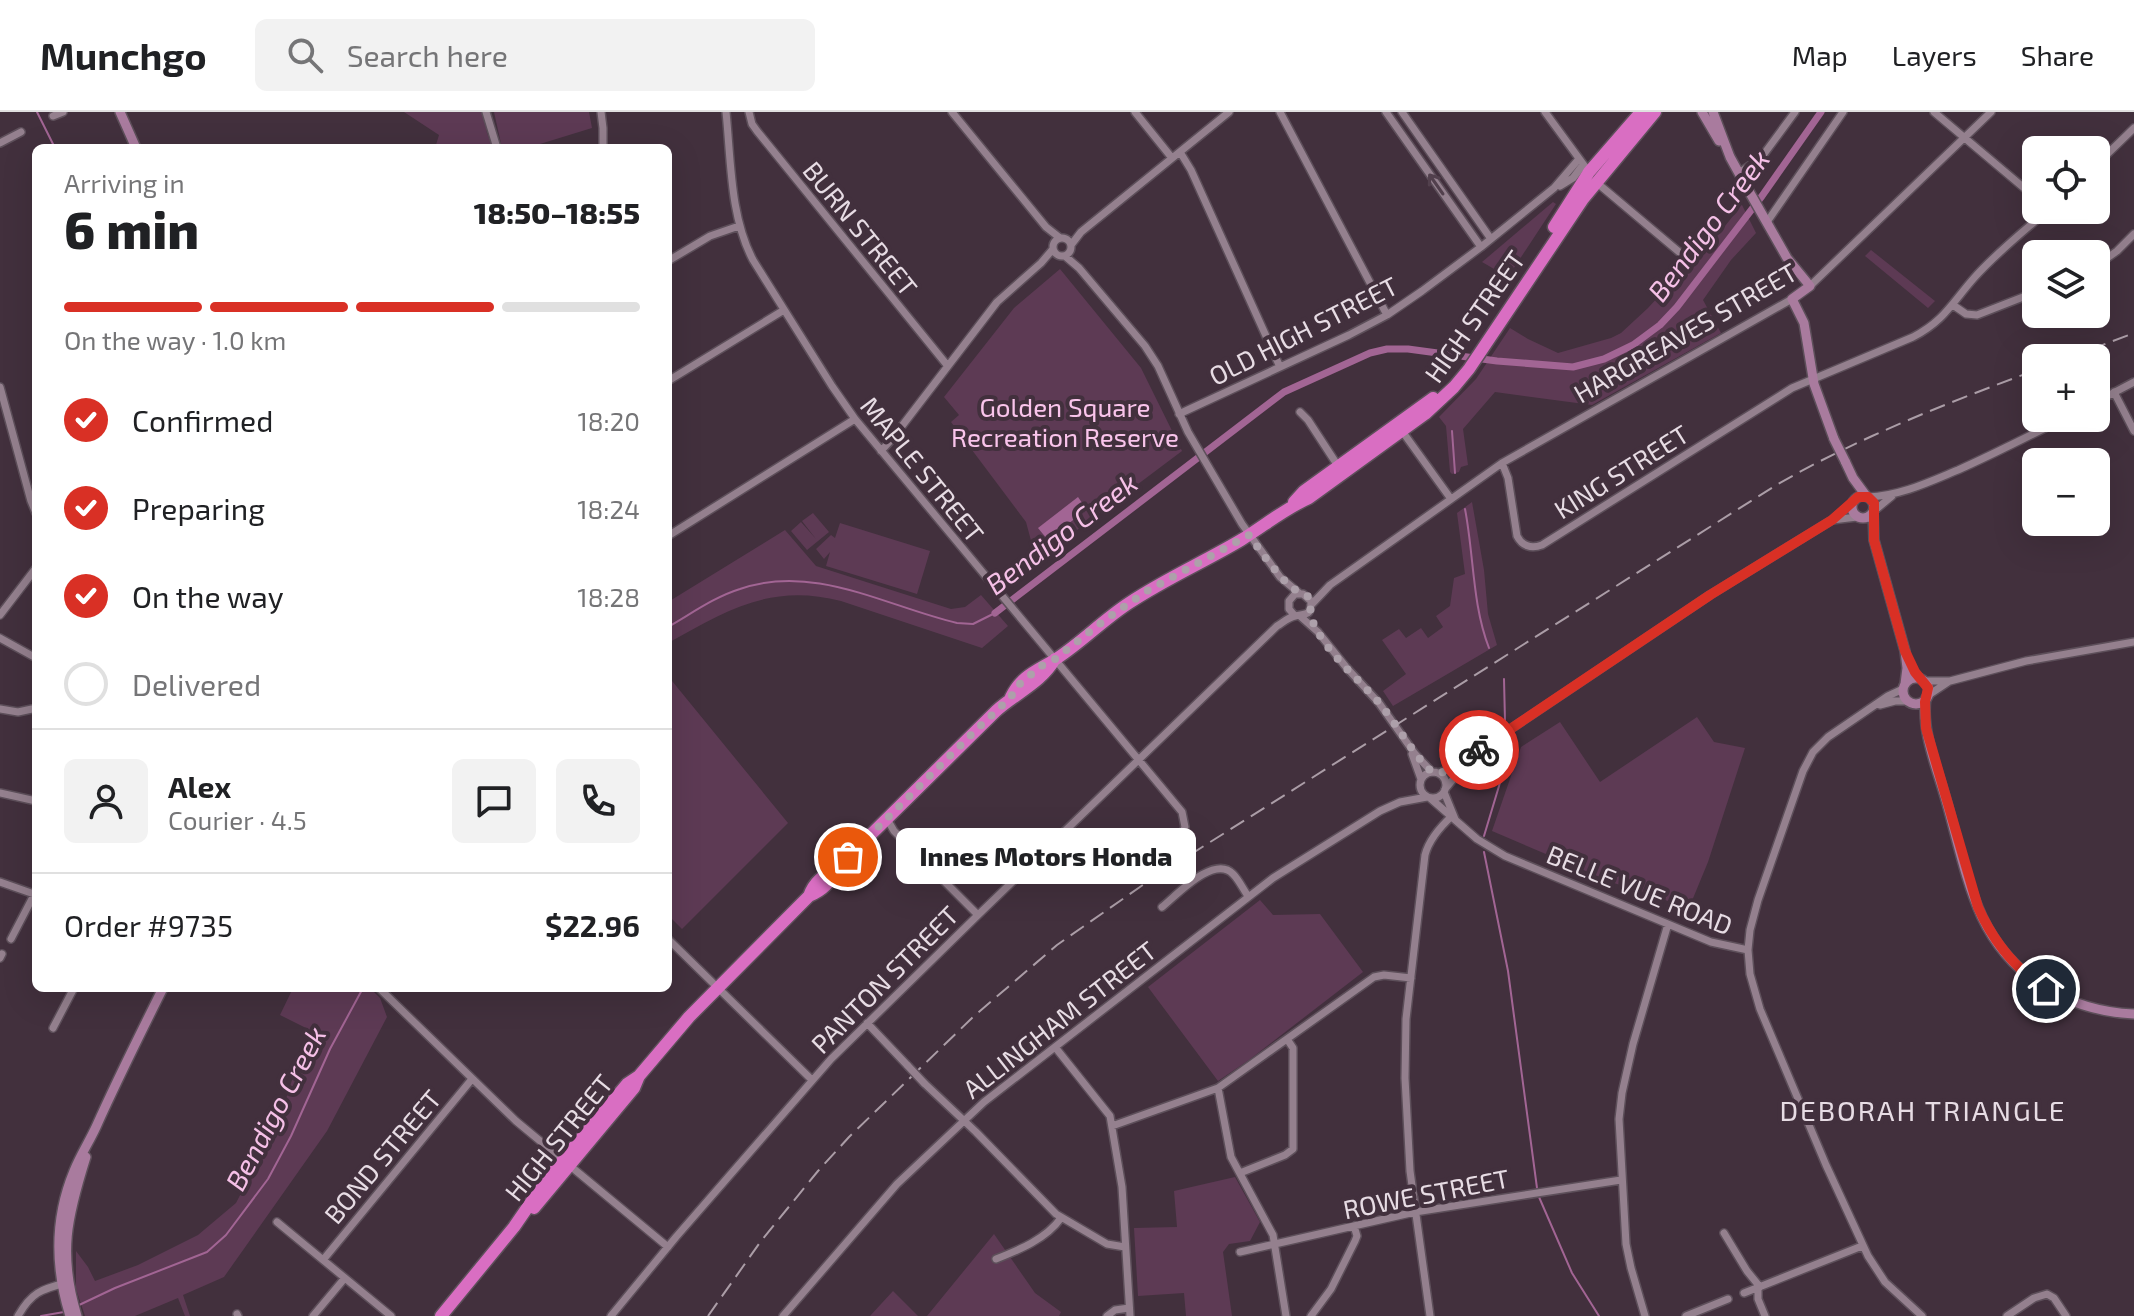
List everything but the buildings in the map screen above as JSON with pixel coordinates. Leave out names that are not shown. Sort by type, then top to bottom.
[{"type":"highway","name":"HIGH STREET","points":[[1478,349],[1587,170],[1641,112]]},
{"type":"highway","name":"HIGH STREET","points":[[441,1316],[514,1227],[536,1195],[566,1164],[627,1084],[639,1076],[681,1026],[809,896],[812,887],[836,869],[1011,697],[1023,692],[1047,673],[1055,659],[1140,596],[1309,498],[1400,428],[1465,368],[1587,170],[1655,112]]},
{"type":"highway","name":"HIGH STREET","points":[[1291,506],[1304,491],[1338,466],[1400,428]]},
{"type":"street","points":[[53,116],[63,112]]},
{"type":"street","points":[[120,112],[134,144]]},
{"type":"street","points":[[486,112],[496,144]]},
{"type":"street","points":[[601,112],[603,144]]},
{"type":"street","name":"MAPLE STREET","points":[[726,112],[739,226],[748,251],[855,419],[1180,809],[1184,816],[1183,832],[1175,850]]},
{"type":"street","name":"BURN STREET","points":[[749,112],[756,129],[947,365]]},
{"type":"street","points":[[952,112],[1145,346],[1158,366],[1197,448],[1249,535],[1280,577],[1309,598],[1318,632]]},
{"type":"street","points":[[1135,112],[1172,158]]},
{"type":"street","points":[[881,451],[997,302],[1229,112]]},
{"type":"street","points":[[1280,112],[1387,315]]},
{"type":"street","points":[[1386,112],[1481,247]]},
{"type":"street","points":[[1402,112],[1491,239]]},
{"type":"street","points":[[1545,112],[1587,170],[1691,262]]},
{"type":"street","points":[[1702,112],[1787,258],[1810,286]]},
{"type":"street","points":[[1713,112],[1730,157]]},
{"type":"street","points":[[1739,173],[1761,158],[1795,112]]},
{"type":"street","points":[[1767,221],[1843,112]]},
{"type":"street","points":[[1934,112],[2022,186]]},
{"type":"street","name":"HARGREAVES STREET","points":[[1451,499],[1502,463],[1792,299],[1810,286],[1991,112]]},
{"type":"street","points":[[2110,151],[2134,128]]},
{"type":"street","points":[[0,143],[21,132]]},
{"type":"street","points":[[1180,152],[1280,367]]},
{"type":"street","name":"OLD HIGH STREET","points":[[1179,414],[1387,315],[1558,186],[1587,170]]},
{"type":"street","points":[[1558,186],[1568,187],[1572,197]]},
{"type":"street","points":[[1812,379],[1923,332],[1937,322],[1980,272],[2033,224]]},
{"type":"street","points":[[672,259],[702,240],[739,226]]},
{"type":"street","points":[[2110,256],[2134,234]]},
{"type":"street","points":[[1953,305],[1966,314],[1980,314],[2022,298]]},
{"type":"street","points":[[1792,299],[1804,323],[1812,379],[1834,439],[1853,478],[1874,503],[1874,540],[1905,651],[1907,668],[1903,693],[1926,728]]},
{"type":"street","points":[[672,379],[784,310]]},
{"type":"street","name":"KING STREET","points":[[1502,463],[1508,478],[1517,536],[1525,545],[1538,546],[1785,392],[1812,379]]},
{"type":"street","points":[[2110,394],[2134,382]]},
{"type":"street","points":[[0,387],[32,503]]},
{"type":"street","points":[[2114,392],[2134,431]]},
{"type":"street","points":[[1300,412],[1338,466]]},
{"type":"street","points":[[672,533],[855,419]]},
{"type":"street","points":[[1298,616],[1311,608],[1330,585],[1451,499],[1400,428]]},
{"type":"street","points":[[1420,783],[1426,774],[1448,771],[1710,595],[1832,520],[1858,497],[1894,495],[1930,482],[2038,432]]},
{"type":"street","points":[[1853,478],[1852,509],[1874,540]]},
{"type":"street","points":[[1832,520],[1869,517],[1894,495]]},
{"type":"street","points":[[0,615],[32,573]]},
{"type":"street","points":[[1280,577],[1290,612],[1318,632],[1379,703],[1408,745],[1445,780],[1453,817],[1440,827],[1426,849],[1405,1044],[1409,1160],[1430,1316]]},
{"type":"street","points":[[1289,602],[1301,594],[1330,585]]},
{"type":"street","name":"PANTON STREET","points":[[1277,626],[1289,602]]},
{"type":"street","name":"PANTON STREET","points":[[611,1316],[812,1080],[867,1023],[1277,626],[1298,616]]},
{"type":"street","points":[[0,638],[32,656]]},
{"type":"street","points":[[1748,950],[1758,900],[1798,783],[1808,761],[1828,737],[1912,679],[1950,681],[2026,661],[2134,642]]},
{"type":"street","points":[[1905,651],[1928,688],[1926,728],[1972,890],[1983,918],[2001,949],[2029,977],[2059,997],[2094,1009],[2134,1014]]},
{"type":"street","points":[[1871,709],[1895,701],[1917,704],[1950,681]]},
{"type":"street","points":[[0,709],[18,712],[32,709]]},
{"type":"street","points":[[1408,745],[1420,783],[1429,798],[1438,797],[1477,751]]},
{"type":"street","name":"ALLINGHAM STREET","points":[[783,1316],[897,1184],[984,1102],[1248,896],[1355,825],[1400,802],[1420,783]]},
{"type":"street","points":[[0,793],[32,800]]},
{"type":"street","name":"BELLE VUE ROAD","points":[[1429,798],[1477,839],[1505,856],[1711,942],[1748,950],[1750,974],[1760,1009],[1862,1246],[1885,1282],[1922,1316]]},
{"type":"street","name":"ALLINGHAM STREET","points":[[1400,802],[1429,798]]},
{"type":"street","points":[[887,819],[894,831],[978,915]]},
{"type":"street","points":[[1162,907],[1190,881],[1220,870],[1233,874],[1248,896]]},
{"type":"street","points":[[0,882],[32,892]]},
{"type":"street","points":[[11,939],[32,899]]},
{"type":"street","points":[[1645,1316],[1624,1229],[1619,1119],[1622,1093],[1668,924]]},
{"type":"street","points":[[672,943],[812,1080]]},
{"type":"street","points":[[1112,1126],[1218,1088],[1374,977],[1411,978]]},
{"type":"street","points":[[53,1028],[72,992]]},
{"type":"street","points":[[70,1316],[64,1283],[67,1225],[74,1194],[92,1135],[161,992]]},
{"type":"street","points":[[383,992],[509,1115],[668,1247]]},
{"type":"street","points":[[867,1023],[1061,1218],[1107,1244],[1125,1247]]},
{"type":"street","points":[[1240,1173],[1293,1149],[1293,1048],[1287,1039]]},
{"type":"street","points":[[1055,1047],[1108,1111],[1112,1126],[1122,1187],[1130,1312],[1115,1310],[1107,1316]]},
{"type":"street","name":"BOND STREET","points":[[323,1260],[472,1079]]},
{"type":"street","points":[[1218,1088],[1230,1153],[1270,1226],[1286,1316]]},
{"type":"street","name":"ROWE STREET","points":[[1240,1252],[1415,1212],[1621,1180]]},
{"type":"street","points":[[996,1259],[1035,1240],[1061,1218]]},
{"type":"street","points":[[277,1222],[391,1316]]},
{"type":"street","points":[[1311,1316],[1331,1289],[1348,1255],[1356,1238],[1354,1226]]},
{"type":"street","points":[[1724,1233],[1759,1288],[1758,1299],[1765,1316]]},
{"type":"street","points":[[1744,1293],[1862,1246]]},
{"type":"street","points":[[313,1316],[344,1279]]},
{"type":"street","points":[[18,1316],[34,1294],[64,1283]]},
{"type":"street","points":[[2007,1316],[2043,1294],[2054,1298],[2066,1316]]},
{"type":"street","points":[[68,1299],[77,1316]]},
{"type":"street","points":[[1686,1316],[1728,1299]]},
{"type":"green space","points":[[404,112],[483,112],[491,144],[436,144],[439,135]]},
{"type":"green space","points":[[494,112],[589,112],[592,128],[540,144],[501,144]]},
{"type":"green space","points":[[1740,201],[1756,233],[1731,260],[1703,300],[1721,333],[1592,405],[1495,392],[1463,429],[1468,465],[1461,467],[1459,472],[1450,472],[1446,426],[1439,417],[1476,379],[1510,328],[1558,353],[1621,333],[1701,256],[1737,211]]},
{"type":"green space","points":[[1553,202],[1556,204],[1508,277],[1482,262]]},
{"type":"green space","points":[[1871,250],[1935,301],[1928,308],[1865,256]]},
{"type":"green space","name":"Golden Square Recreation Reserve","points":[[1060,269],[1141,368],[1182,451],[1049,551],[1033,548],[1026,522],[951,422],[959,415],[944,397],[1014,308]]},
{"type":"green space","points":[[1472,502],[1488,614],[1497,645],[1393,706],[1383,691],[1406,674],[1382,640],[1399,629],[1406,638],[1421,628],[1428,638],[1443,627],[1436,616],[1450,606],[1454,578],[1465,574],[1457,513]]},
{"type":"green space","points":[[813,513],[829,532],[807,550],[791,531],[801,522],[816,539],[802,521]]},
{"type":"green space","points":[[840,523],[930,551],[917,594],[826,566],[830,552],[824,559],[816,549],[831,535],[835,538]]},
{"type":"green space","points":[[785,530],[816,566],[951,609],[965,607],[981,595],[1008,626],[982,648],[841,601],[793,595],[730,610],[672,641],[672,600]]},
{"type":"green space","points":[[672,681],[788,823],[682,929],[672,919]]},
{"type":"green space","points":[[1697,717],[1714,742],[1745,748],[1708,862],[1689,908],[1614,883],[1492,831],[1521,747],[1560,722],[1600,782]]},
{"type":"green space","points":[[1260,900],[1273,915],[1320,914],[1363,972],[1218,1081],[1148,987]]},
{"type":"green space","points":[[291,992],[374,992],[380,998],[387,1017],[327,1131],[224,1277],[183,1295],[190,1316],[185,1316],[178,1298],[135,1316],[85,1316],[76,1289],[76,1251],[95,1281],[138,1265],[198,1235],[236,1203],[271,1135],[269,1133],[287,1096],[308,1029],[280,1015]]},
{"type":"green space","points":[[1235,1177],[1260,1222],[1250,1241],[1229,1244],[1223,1252],[1232,1316],[1186,1316],[1184,1293],[1138,1296],[1134,1228],[1177,1227],[1174,1191]]},
{"type":"green space","points":[[994,1234],[1035,1293],[1061,1312],[1059,1316],[927,1316]]},
{"type":"green space","points":[[893,1291],[918,1316],[870,1316]]},
{"type":"shaded area","points":[[1078,497],[1087,510],[1047,539],[1038,528]]},
{"type":"waterway","points":[[37,112],[53,144]]},
{"type":"waterway","name":"Bendigo Creek","points":[[995,613],[1284,392],[1370,353],[1408,349],[1573,367],[1604,359],[1633,345],[1660,325],[1677,307],[1762,196],[1821,112]]},
{"type":"waterway","points":[[1452,431],[1455,473]]},
{"type":"waterway","points":[[1465,509],[1476,597],[1489,648]]},
{"type":"waterway","name":"Bendigo Creek","points":[[672,625],[730,592],[768,582],[795,581],[849,590],[957,623],[973,624],[995,613]]},
{"type":"waterway","points":[[1504,679],[1505,721]]},
{"type":"waterway","points":[[1484,836],[1502,776],[1502,746]]},
{"type":"waterway","points":[[1484,852],[1508,971],[1537,1188]]},
{"type":"waterway","name":"Bendigo Creek","points":[[77,1306],[207,1252],[226,1235],[268,1179],[361,992]]},
{"type":"waterway","points":[[1539,1197],[1572,1273],[1599,1316]]},
{"type":"waterway","name":"Bendigo Creek","points":[[41,1316],[64,1312]]},
{"type":"railway","points":[[2105,344],[2134,333]]},
{"type":"railway","points":[[708,1316],[761,1241],[849,1137],[973,1017],[1057,945],[1150,880],[1778,484],[1904,422],[2022,375]]},
{"type":"way so far","points":[[848,857],[1011,697],[1016,687],[1041,666],[1147,591],[1249,535],[1280,577],[1309,598],[1318,632],[1379,703],[1408,745],[1432,772],[1439,773],[1454,767],[1479,750]]},
{"type":"place","name":"Innes Motors Honda","points":[[848,857]]},
{"type":"district","name":"DEBORAH TRIANGLE","points":[[1923,1110]]},
{"type":"route","points":[[1479,750],[1710,595],[1832,520],[1858,497],[1868,497],[1874,503],[1874,540],[1905,651],[1915,672],[1927,684],[1926,728],[1978,907],[2004,951],[2020,969],[2046,989]]}]
